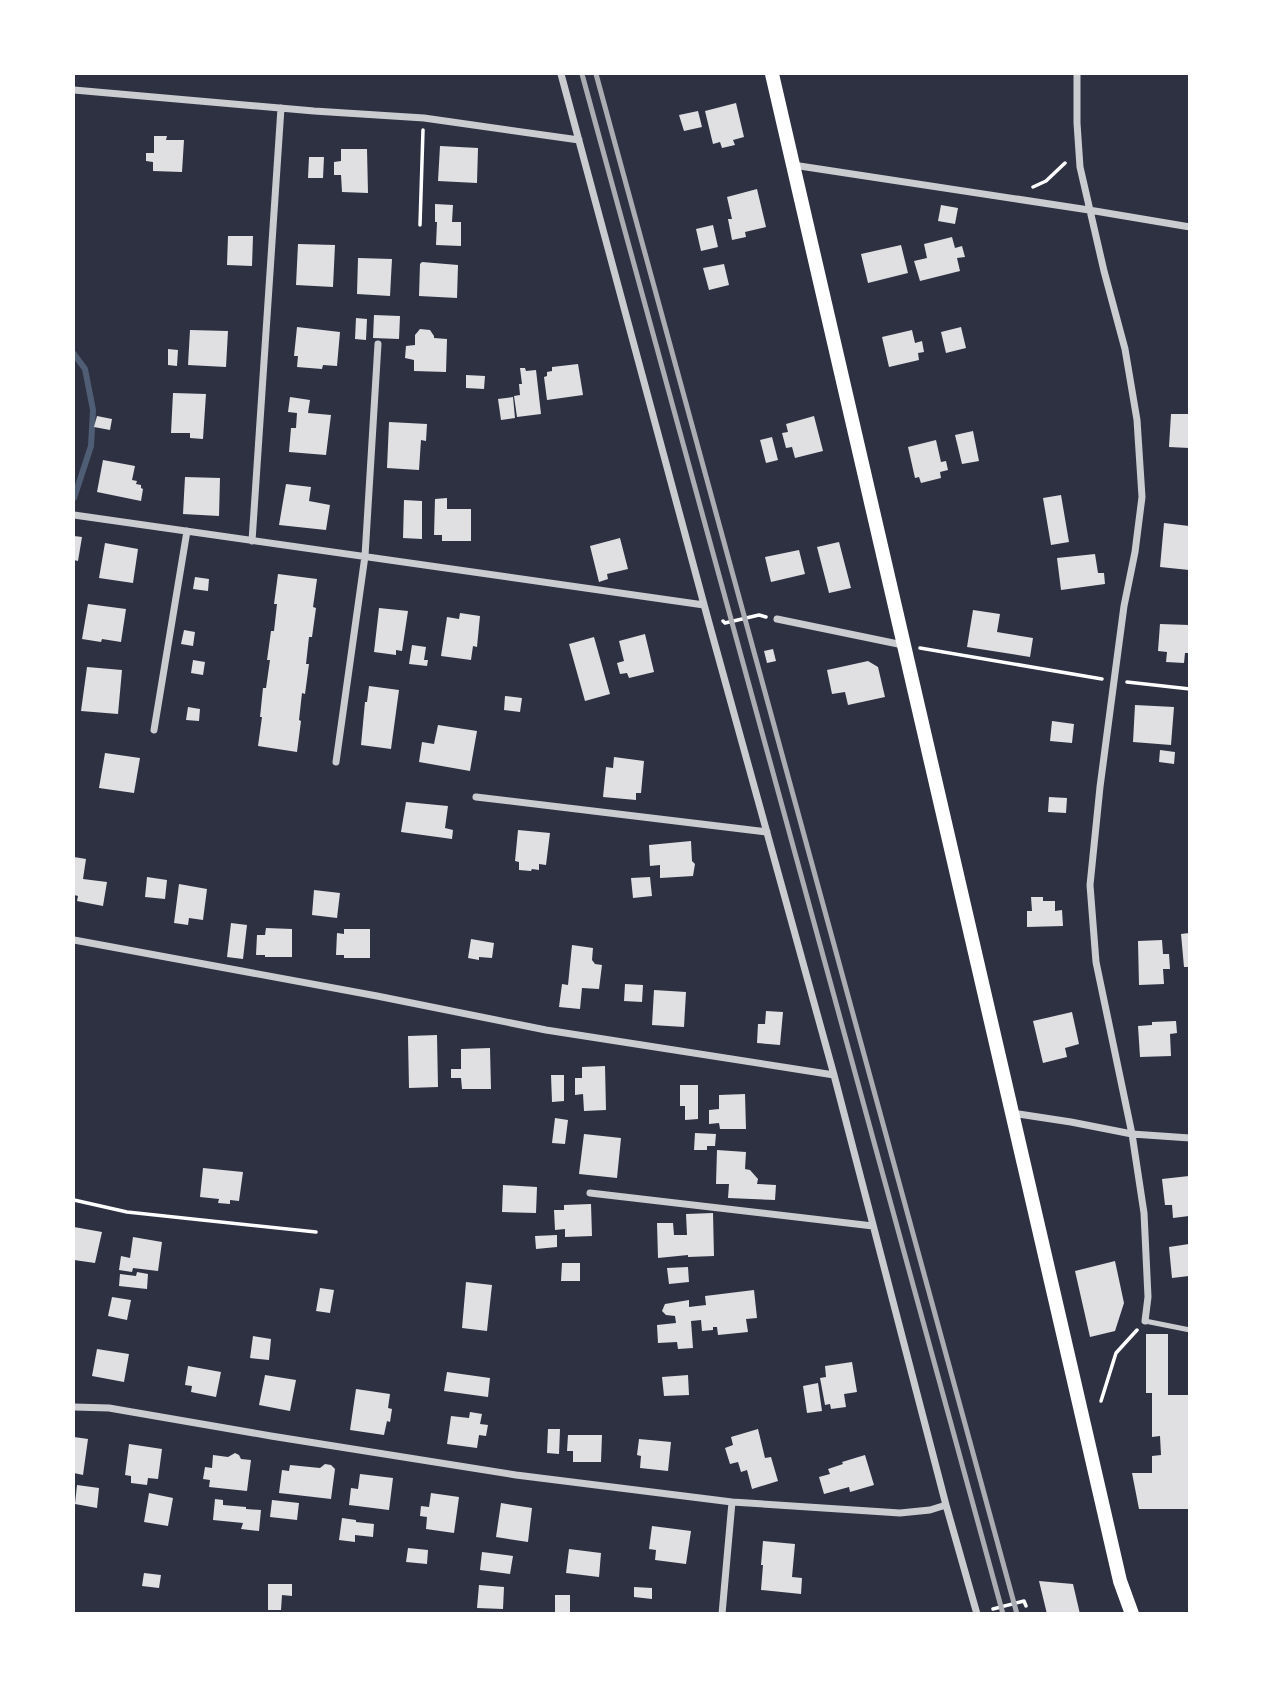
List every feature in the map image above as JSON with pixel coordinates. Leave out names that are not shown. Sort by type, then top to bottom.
[{"type":"main road","points":[[772,74],[1120,1581],[1132,1614]]},
{"type":"street","points":[[561,74],[834,1075],[977,1614]]},
{"type":"street","points":[[1077,74],[1080,167],[1125,349],[1137,420],[1142,497],[1124,606],[1090,885],[1096,962],[1132,1134],[1143,1213],[1148,1297],[1145,1321]]},
{"type":"street","points":[[74,90],[424,118],[579,140]]},
{"type":"street","points":[[252,541],[281,108]]},
{"type":"street","points":[[792,165],[1189,227]]},
{"type":"street","points":[[336,762],[365,556],[378,344]]},
{"type":"street","points":[[74,515],[704,605]]},
{"type":"street","points":[[154,730],[187,531]]},
{"type":"street","points":[[777,619],[904,645]]},
{"type":"street","points":[[476,797],[766,832]]},
{"type":"street","points":[[74,940],[546,1030],[834,1075]]},
{"type":"street","points":[[1012,1114],[1132,1134],[1189,1138]]},
{"type":"street","points":[[590,1193],[873,1226]]},
{"type":"street","points":[[74,1407],[109,1408],[516,1475],[732,1502],[900,1513],[930,1510],[946,1505]]},
{"type":"street","points":[[722,1614],[732,1502]]},
{"type":"lane","points":[[1145,1321],[1189,1330]]},
{"type":"path","points":[[420,225],[424,118]]},
{"type":"path","points":[[1008,198],[1046,181],[1065,165],[1077,128]]},
{"type":"path","points":[[709,623],[715,623],[714,615],[725,623],[759,615],[777,619]]},
{"type":"path","points":[[904,645],[1114,681],[1189,689]]},
{"type":"path","points":[[74,1200],[127,1212],[316,1232]]},
{"type":"path","points":[[1101,1401],[1116,1353],[1145,1321]]},
{"type":"path","points":[[994,1612],[1024,1601],[1026,1606]]},
{"type":"building","points":[[736,103],[744,137],[733,140],[735,145],[722,148],[720,142],[713,144],[705,111]]},
{"type":"building","points":[[698,111],[702,127],[684,131],[679,115]]},
{"type":"building","points":[[154,136],[167,136],[166,140],[184,140],[182,172],[153,171],[153,162],[146,161],[146,153],[154,153]]},
{"type":"building","points":[[440,146],[478,148],[477,183],[438,181]]},
{"type":"building","points":[[341,149],[367,149],[368,193],[342,192],[341,175],[334,175],[334,162],[341,161]]},
{"type":"building","points":[[309,157],[324,157],[323,178],[308,178]]},
{"type":"building","points":[[757,189],[766,227],[745,232],[746,237],[732,240],[728,219],[732,219],[727,197]]},
{"type":"building","points":[[435,204],[453,205],[452,222],[461,222],[461,246],[436,245]]},
{"type":"building","points":[[941,205],[958,208],[955,224],[938,221]]},
{"type":"building","points":[[713,225],[718,247],[701,251],[696,229]]},
{"type":"building","points":[[228,236],[253,236],[252,266],[227,265]]},
{"type":"building","points":[[952,237],[955,248],[962,246],[965,257],[957,258],[960,271],[920,281],[914,261],[927,258],[924,244]]},
{"type":"building","points":[[298,244],[335,245],[333,287],[296,285]]},
{"type":"building","points":[[901,245],[908,273],[868,283],[861,254]]},
{"type":"building","points":[[358,258],[392,259],[390,296],[357,294]]},
{"type":"building","points":[[422,262],[458,265],[457,298],[419,296]]},
{"type":"building","points":[[724,264],[729,285],[709,290],[703,268]]},
{"type":"building","points":[[374,315],[400,316],[399,339],[373,338]]},
{"type":"building","points":[[356,318],[367,319],[366,340],[355,339]]},
{"type":"building","points":[[297,327],[340,332],[337,366],[323,365],[322,369],[297,367],[298,356],[294,356]]},
{"type":"building","points":[[961,327],[966,348],[946,353],[941,332]]},
{"type":"building","points":[[420,329],[430,330],[434,338],[447,339],[446,372],[414,371],[414,360],[405,358],[406,346],[415,345],[415,335]]},
{"type":"building","points":[[190,330],[228,331],[226,367],[188,365]]},
{"type":"building","points":[[912,330],[915,343],[922,341],[924,352],[918,353],[919,360],[889,367],[882,337]]},
{"type":"building","points":[[168,349],[178,350],[177,366],[168,365]]},
{"type":"building","points":[[578,364],[583,395],[547,400],[544,377],[547,372],[552,371],[552,367]]},
{"type":"building","points":[[520,368],[525,368],[526,371],[536,370],[541,414],[517,417],[514,396],[520,395]]},
{"type":"building","points":[[466,375],[485,376],[484,389],[466,388]]},
{"type":"building","points":[[173,393],[206,394],[203,439],[190,438],[190,433],[171,433]]},
{"type":"building","points":[[290,397],[310,400],[308,413],[331,415],[326,455],[289,452],[291,428],[296,428],[297,413],[288,412]]},
{"type":"building","points":[[513,397],[515,418],[501,420],[498,399]]},
{"type":"building","points":[[1171,414],[1189,414],[1189,448],[1169,447]]},
{"type":"building","points":[[97,416],[112,419],[110,430],[94,427]]},
{"type":"building","points":[[814,416],[823,451],[795,458],[792,447],[786,448],[782,433],[788,432],[786,424]]},
{"type":"building","points":[[389,422],[427,424],[426,441],[421,440],[419,470],[387,468]]},
{"type":"building","points":[[973,431],[979,461],[962,464],[955,435]]},
{"type":"building","points":[[772,437],[778,460],[766,463],[760,440]]},
{"type":"building","points":[[936,440],[941,462],[946,461],[948,470],[940,472],[941,478],[921,483],[919,477],[915,478],[908,447]]},
{"type":"building","points":[[103,460],[135,466],[132,480],[137,481],[136,484],[143,489],[141,501],[97,492]]},
{"type":"building","points":[[185,477],[220,478],[219,516],[183,514]]},
{"type":"building","points":[[286,484],[311,487],[309,501],[330,505],[326,530],[279,525]]},
{"type":"building","points":[[1061,495],[1069,542],[1051,545],[1043,498]]},
{"type":"building","points":[[447,498],[447,509],[471,509],[471,541],[442,541],[442,535],[434,535],[435,499]]},
{"type":"building","points":[[404,500],[422,501],[422,539],[403,538]]},
{"type":"building","points":[[1164,523],[1189,526],[1189,570],[1160,567]]},
{"type":"building","points":[[74,536],[82,537],[78,561],[74,560]]},
{"type":"building","points":[[620,538],[628,569],[607,574],[608,579],[599,582],[590,546]]},
{"type":"building","points":[[839,542],[851,588],[829,593],[817,547]]},
{"type":"building","points":[[105,543],[138,549],[133,583],[99,578]]},
{"type":"building","points":[[799,550],[805,574],[771,582],[765,557]]},
{"type":"building","points":[[1095,554],[1098,573],[1104,573],[1105,584],[1061,590],[1057,558]]},
{"type":"building","points":[[278,574],[317,579],[313,607],[316,608],[312,637],[309,637],[306,664],[309,664],[305,694],[302,693],[297,752],[258,746],[263,688],[266,688],[270,660],[267,660],[271,631],[274,631]]},
{"type":"building","points":[[195,577],[209,579],[208,591],[193,589]]},
{"type":"building","points":[[88,604],[126,609],[121,642],[82,639]]},
{"type":"building","points":[[379,608],[408,611],[402,651],[396,650],[396,655],[374,652]]},
{"type":"building","points":[[973,610],[1000,614],[997,632],[1033,638],[1030,657],[967,647]]},
{"type":"building","points":[[460,613],[480,616],[477,647],[473,646],[471,660],[441,656],[447,617],[459,619]]},
{"type":"building","points":[[1160,624],[1189,625],[1189,653],[1185,653],[1184,663],[1166,662],[1167,652],[1158,651]]},
{"type":"building","points":[[184,630],[195,632],[193,646],[181,644]]},
{"type":"building","points":[[645,634],[654,672],[629,678],[627,673],[620,674],[617,663],[624,661],[619,641]]},
{"type":"building","points":[[594,637],[610,694],[585,701],[569,644]]},
{"type":"building","points":[[412,645],[426,647],[424,660],[428,660],[427,666],[409,664]]},
{"type":"building","points":[[773,649],[776,661],[767,663],[764,651]]},
{"type":"building","points":[[193,660],[205,662],[203,675],[191,673]]},
{"type":"building","points":[[868,661],[878,667],[885,697],[848,705],[845,692],[832,694],[827,670]]},
{"type":"building","points":[[87,667],[122,670],[118,714],[81,711]]},
{"type":"building","points":[[369,686],[399,690],[391,749],[361,745]]},
{"type":"building","points":[[505,696],[522,698],[520,712],[504,710]]},
{"type":"building","points":[[1135,705],[1174,707],[1171,745],[1133,742]]},
{"type":"building","points":[[188,707],[200,709],[199,721],[186,720]]},
{"type":"building","points":[[1052,721],[1074,724],[1072,743],[1050,741]]},
{"type":"building","points":[[438,725],[477,731],[470,771],[419,762],[422,742],[434,744]]},
{"type":"building","points":[[1160,750],[1175,752],[1174,764],[1159,762]]},
{"type":"building","points":[[105,753],[140,758],[134,793],[99,788]]},
{"type":"building","points":[[614,757],[644,761],[641,793],[636,793],[636,800],[603,797],[606,767],[613,768]]},
{"type":"building","points":[[1049,797],[1067,798],[1066,813],[1048,812]]},
{"type":"building","points":[[406,802],[448,806],[445,828],[453,830],[452,839],[401,832]]},
{"type":"building","points":[[518,830],[550,833],[546,865],[539,864],[539,870],[519,870],[519,862],[515,861]]},
{"type":"building","points":[[691,841],[692,861],[695,864],[693,876],[660,878],[660,865],[650,866],[649,845]]},
{"type":"building","points":[[74,857],[86,859],[83,879],[107,882],[103,906],[77,901],[78,896],[74,895]]},
{"type":"building","points":[[147,877],[167,880],[165,899],[145,897]]},
{"type":"building","points":[[650,877],[652,896],[633,898],[631,878]]},
{"type":"building","points":[[179,884],[207,889],[203,920],[189,918],[188,925],[174,923]]},
{"type":"building","points":[[314,890],[340,893],[337,918],[312,915]]},
{"type":"building","points":[[1031,897],[1055,901],[1055,911],[1062,910],[1063,926],[1027,927],[1027,911],[1032,911]]},
{"type":"building","points":[[231,923],[247,925],[243,959],[227,957]]},
{"type":"building","points":[[266,928],[292,929],[292,957],[256,955],[257,935],[265,935]]},
{"type":"building","points":[[344,929],[370,929],[370,958],[344,958],[344,955],[336,955],[337,933],[344,934]]},
{"type":"building","points":[[1189,933],[1189,967],[1184,967],[1181,934]]},
{"type":"building","points":[[471,939],[494,943],[492,958],[468,958]]},
{"type":"building","points":[[1162,940],[1163,954],[1169,954],[1170,969],[1163,969],[1164,984],[1139,985],[1138,941]]},
{"type":"building","points":[[572,945],[593,948],[592,960],[595,964],[602,965],[599,989],[582,988],[580,1009],[559,1007],[562,984],[568,985]]},
{"type":"building","points":[[625,984],[643,985],[642,1002],[624,1001]]},
{"type":"building","points":[[654,990],[686,992],[684,1027],[652,1025]]},
{"type":"building","points":[[766,1011],[783,1012],[780,1045],[757,1043],[758,1024],[765,1024]]},
{"type":"building","points":[[1072,1012],[1079,1044],[1065,1048],[1067,1057],[1043,1063],[1033,1021]]},
{"type":"building","points":[[1176,1021],[1177,1033],[1170,1034],[1171,1056],[1140,1057],[1138,1026],[1152,1025],[1152,1022]]},
{"type":"building","points":[[437,1035],[438,1087],[409,1088],[408,1036]]},
{"type":"building","points":[[490,1048],[491,1089],[462,1089],[461,1078],[451,1078],[451,1069],[461,1069],[461,1049]]},
{"type":"building","points":[[605,1066],[606,1110],[584,1111],[583,1094],[575,1095],[575,1078],[582,1078],[582,1067]]},
{"type":"building","points":[[551,1075],[564,1075],[564,1101],[552,1102]]},
{"type":"building","points":[[680,1085],[698,1085],[698,1119],[685,1120],[685,1106],[680,1106]]},
{"type":"building","points":[[745,1094],[746,1129],[720,1129],[719,1123],[709,1124],[709,1110],[719,1109],[719,1095]]},
{"type":"building","points":[[555,1118],[568,1120],[565,1144],[552,1143]]},
{"type":"building","points":[[695,1133],[716,1134],[715,1146],[707,1146],[707,1150],[694,1150]]},
{"type":"building","points":[[584,1134],[621,1138],[617,1178],[579,1174]]},
{"type":"building","points":[[717,1150],[746,1152],[745,1169],[750,1170],[758,1179],[757,1184],[776,1185],[775,1200],[728,1198],[729,1184],[716,1184]]},
{"type":"building","points":[[203,1168],[243,1172],[239,1201],[230,1200],[230,1204],[218,1203],[219,1199],[200,1197]]},
{"type":"building","points":[[1189,1176],[1189,1216],[1173,1218],[1172,1205],[1165,1205],[1162,1179]]},
{"type":"building","points":[[503,1185],[537,1187],[536,1213],[502,1212]]},
{"type":"building","points":[[591,1204],[592,1236],[565,1237],[565,1229],[555,1230],[554,1210],[564,1210],[564,1205]]},
{"type":"building","points":[[713,1213],[714,1256],[658,1258],[657,1223],[673,1223],[674,1235],[687,1235],[686,1214]]},
{"type":"building","points":[[74,1227],[102,1232],[95,1263],[74,1260]]},
{"type":"building","points":[[557,1235],[557,1247],[536,1249],[535,1236]]},
{"type":"building","points":[[133,1237],[162,1242],[158,1271],[133,1268],[132,1272],[119,1270],[121,1256],[130,1258]]},
{"type":"building","points":[[1189,1244],[1189,1276],[1172,1278],[1169,1247]]},
{"type":"building","points":[[1115,1261],[1124,1303],[1115,1331],[1090,1337],[1075,1271]]},
{"type":"building","points":[[562,1263],[580,1263],[580,1281],[561,1281]]},
{"type":"building","points":[[688,1267],[689,1282],[669,1284],[667,1268]]},
{"type":"building","points":[[137,1272],[148,1274],[147,1289],[119,1286],[120,1274],[136,1276]]},
{"type":"building","points":[[466,1282],[492,1285],[487,1331],[462,1328]]},
{"type":"building","points":[[320,1288],[334,1290],[330,1313],[316,1311]]},
{"type":"building","points":[[754,1290],[757,1318],[746,1319],[748,1332],[718,1335],[717,1327],[702,1331],[701,1320],[691,1321],[693,1348],[678,1349],[677,1342],[658,1343],[657,1325],[676,1323],[675,1316],[666,1315],[662,1311],[665,1304],[689,1300],[689,1307],[706,1305],[705,1296]]},
{"type":"building","points":[[112,1297],[131,1300],[127,1320],[108,1316]]},
{"type":"building","points":[[1146,1334],[1168,1334],[1168,1395],[1189,1395],[1188,1509],[1139,1509],[1132,1473],[1152,1473],[1152,1456],[1161,1455],[1160,1436],[1152,1437],[1152,1393],[1146,1393]]},
{"type":"building","points":[[253,1336],[271,1339],[269,1360],[250,1358]]},
{"type":"building","points":[[97,1349],[129,1354],[124,1382],[92,1376]]},
{"type":"building","points":[[852,1362],[857,1392],[844,1394],[846,1407],[831,1409],[830,1404],[825,1405],[820,1378],[826,1377],[825,1366]]},
{"type":"building","points":[[188,1366],[221,1372],[216,1397],[191,1392],[192,1386],[185,1385]]},
{"type":"building","points":[[447,1372],[490,1378],[488,1397],[444,1391]]},
{"type":"building","points":[[265,1375],[296,1380],[290,1411],[259,1405]]},
{"type":"building","points":[[688,1375],[689,1395],[664,1396],[662,1377]]},
{"type":"building","points":[[818,1383],[822,1411],[807,1413],[803,1386]]},
{"type":"building","points":[[356,1389],[390,1394],[388,1408],[392,1409],[384,1435],[350,1430]]},
{"type":"building","points":[[470,1412],[482,1414],[480,1424],[488,1425],[486,1436],[479,1435],[477,1448],[447,1444],[451,1416],[469,1418]]},
{"type":"building","points":[[548,1429],[560,1429],[559,1454],[547,1453]]},
{"type":"building","points":[[758,1429],[765,1458],[771,1457],[778,1481],[752,1489],[747,1470],[741,1472],[738,1462],[730,1464],[725,1448],[733,1445],[731,1437]]},
{"type":"building","points":[[568,1435],[602,1435],[601,1462],[573,1462],[573,1451],[567,1451]]},
{"type":"building","points":[[74,1437],[88,1439],[83,1475],[74,1473]]},
{"type":"building","points":[[639,1439],[671,1442],[668,1471],[640,1468],[641,1456],[637,1455]]},
{"type":"building","points":[[129,1444],[162,1449],[158,1479],[148,1478],[147,1485],[131,1483],[131,1476],[125,1475]]},
{"type":"building","points":[[235,1453],[241,1459],[251,1460],[247,1491],[209,1487],[210,1480],[203,1479],[205,1467],[212,1468],[213,1455],[228,1457]]},
{"type":"building","points":[[865,1455],[874,1485],[850,1492],[849,1487],[824,1494],[819,1477],[830,1474],[828,1469],[843,1464],[842,1462]]},
{"type":"building","points":[[325,1464],[335,1469],[331,1499],[279,1493],[282,1470],[289,1471],[290,1465],[320,1468]]},
{"type":"building","points":[[360,1474],[393,1478],[389,1510],[349,1505],[351,1488],[358,1489]]},
{"type":"building","points":[[77,1485],[99,1488],[97,1508],[75,1504]]},
{"type":"building","points":[[149,1493],[173,1498],[168,1526],[144,1522]]},
{"type":"building","points":[[431,1493],[459,1497],[454,1533],[426,1529],[427,1517],[420,1516],[421,1506],[429,1507]]},
{"type":"building","points":[[215,1499],[223,1500],[223,1505],[261,1510],[259,1531],[241,1529],[243,1523],[213,1520]]},
{"type":"building","points":[[272,1500],[299,1503],[297,1520],[270,1517]]},
{"type":"building","points":[[501,1503],[532,1508],[528,1542],[496,1537]]},
{"type":"building","points":[[342,1518],[374,1524],[373,1537],[355,1535],[355,1542],[339,1540]]},
{"type":"building","points":[[652,1526],[691,1531],[686,1564],[655,1560],[656,1550],[649,1549]]},
{"type":"building","points":[[763,1541],[795,1544],[792,1577],[802,1578],[801,1594],[761,1590]]},
{"type":"building","points":[[408,1548],[428,1550],[427,1564],[406,1562]]},
{"type":"building","points":[[569,1549],[601,1553],[599,1577],[566,1573]]},
{"type":"building","points":[[482,1552],[513,1556],[510,1574],[480,1570]]},
{"type":"building","points":[[144,1573],[161,1575],[159,1588],[142,1586]]},
{"type":"building","points":[[1039,1581],[1073,1584],[1080,1614],[1047,1614]]},
{"type":"building","points":[[268,1584],[292,1584],[292,1596],[282,1595],[281,1610],[268,1610]]},
{"type":"building","points":[[479,1585],[504,1587],[503,1609],[477,1608]]},
{"type":"building","points":[[634,1587],[652,1588],[652,1599],[634,1597]]},
{"type":"building","points":[[555,1595],[570,1595],[570,1614],[555,1614]]},
{"type":"waterway","points":[[74,354],[85,369],[93,410],[91,446],[74,498]]},
{"type":"railway","points":[[582,74],[1003,1614]]},
{"type":"railway","points":[[596,74],[1017,1614]]}]
